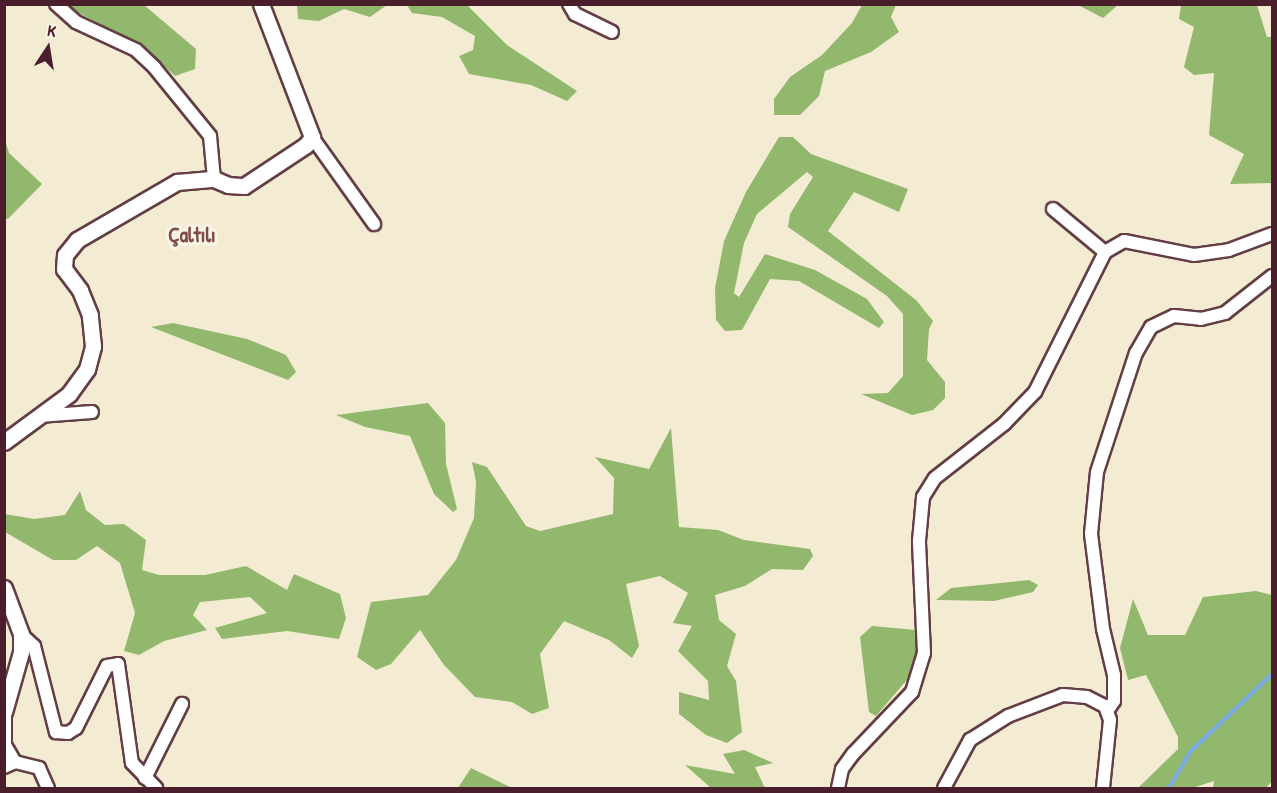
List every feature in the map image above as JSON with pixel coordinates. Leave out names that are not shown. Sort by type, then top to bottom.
[{"type":"street","points":[[56,4],[76,22],[136,50],[154,67],[210,136],[214,179]]},
{"type":"street","points":[[261,4],[312,137],[374,224]]},
{"type":"street","points":[[569,4],[575,14],[612,32]]},
{"type":"street","points":[[4,442],[69,394],[87,369],[93,346],[90,315],[80,290],[64,269],[64,255],[77,240],[177,182],[214,179],[228,185],[244,186],[306,145],[312,137]]},
{"type":"street","points":[[1053,208],[1105,252]]},
{"type":"street","points":[[838,789],[842,770],[853,754],[912,692],[924,652],[919,541],[923,497],[934,478],[1004,424],[1035,392],[1105,252],[1124,241],[1194,255],[1229,250],[1272,234]]},
{"type":"street","points":[[1107,711],[1114,701],[1114,675],[1103,630],[1090,534],[1097,472],[1136,352],[1151,327],[1174,316],[1201,319],[1225,313],[1272,276]]},
{"type":"street","points":[[39,416],[92,412]]},
{"type":"street","points":[[4,588],[21,634],[21,651],[5,711],[5,745],[10,765],[39,768],[48,789]]},
{"type":"street","points":[[21,634],[34,646],[56,732],[68,734],[76,728],[107,666],[118,664],[132,763],[156,789]]},
{"type":"street","points":[[944,789],[970,740],[1008,716],[1063,695],[1088,697],[1105,706],[1110,720],[1103,789]]},
{"type":"street","points":[[146,778],[182,704]]},
{"type":"green space","points":[[297,4],[387,5],[370,17],[344,9],[319,21],[298,19]]},
{"type":"green space","points":[[1118,4],[1103,18],[1078,5]]},
{"type":"green space","points":[[64,5],[144,5],[196,49],[195,69],[175,76],[142,46]]},
{"type":"green space","points":[[407,5],[467,5],[507,45],[577,91],[567,101],[531,85],[469,74],[459,56],[473,50],[475,36],[442,17],[412,13]]},
{"type":"green space","points":[[862,5],[896,5],[891,17],[899,32],[871,52],[825,71],[819,96],[800,115],[774,115],[774,99],[790,77],[822,55],[852,23]]},
{"type":"green space","points":[[1181,5],[1257,5],[1267,37],[1272,37],[1272,183],[1230,184],[1244,154],[1209,135],[1214,73],[1194,75],[1184,67],[1194,27],[1179,19]]},
{"type":"green space","points":[[779,137],[793,137],[811,154],[908,189],[899,212],[854,192],[828,231],[916,300],[933,321],[929,329],[927,360],[945,382],[945,398],[933,410],[912,415],[861,394],[888,393],[903,376],[903,314],[887,296],[788,227],[790,214],[813,177],[807,172],[757,214],[744,243],[734,293],[739,297],[765,254],[815,270],[867,299],[884,322],[879,328],[799,281],[770,279],[742,330],[725,331],[716,320],[715,288],[724,241],[746,192]]},
{"type":"green space","points":[[5,140],[9,153],[42,184],[8,219],[4,218]]},
{"type":"green space","points":[[173,323],[247,339],[286,355],[296,372],[288,380],[151,327]]},
{"type":"green space","points":[[428,403],[445,423],[446,464],[457,509],[453,512],[434,494],[410,436],[365,427],[336,415]]},
{"type":"green space","points":[[671,428],[679,527],[718,530],[744,540],[810,549],[813,556],[803,570],[772,569],[745,586],[715,595],[719,620],[736,634],[727,666],[736,681],[742,732],[727,743],[706,735],[679,714],[679,692],[709,700],[708,681],[678,651],[692,626],[673,623],[688,593],[660,576],[626,584],[639,646],[632,658],[609,640],[564,621],[540,654],[549,708],[532,714],[512,702],[475,697],[444,665],[420,630],[391,664],[376,670],[357,657],[371,602],[428,595],[456,560],[474,518],[476,482],[472,462],[487,467],[526,526],[540,531],[613,514],[614,478],[595,457],[649,469]]},
{"type":"green space","points":[[80,491],[86,510],[105,525],[124,524],[146,540],[142,570],[159,575],[205,575],[246,566],[287,590],[294,574],[340,594],[346,618],[339,639],[287,631],[222,639],[215,628],[267,613],[250,597],[200,602],[193,615],[207,630],[164,641],[139,655],[124,651],[135,613],[120,563],[97,546],[76,560],[53,560],[5,532],[5,514],[34,519],[65,515]]},
{"type":"green space","points":[[1029,580],[1038,585],[1033,592],[994,601],[936,600],[951,588]]},
{"type":"green space","points":[[1256,591],[1272,595],[1272,781],[1266,788],[1213,788],[1214,781],[1192,788],[1138,788],[1178,749],[1178,737],[1146,675],[1128,680],[1120,648],[1133,599],[1148,635],[1185,635],[1203,597]]},
{"type":"green space","points":[[872,626],[916,630],[919,639],[912,674],[876,716],[869,712],[860,637]]},
{"type":"green space","points":[[744,750],[773,763],[755,767],[765,788],[711,788],[685,765],[735,774],[723,754]]},
{"type":"green space","points":[[471,768],[512,788],[458,788]]},
{"type":"waterway","points":[[1169,788],[1191,751],[1272,674]]},
{"type":"district","name":"Çaltılı","points":[[192,235]]}]
